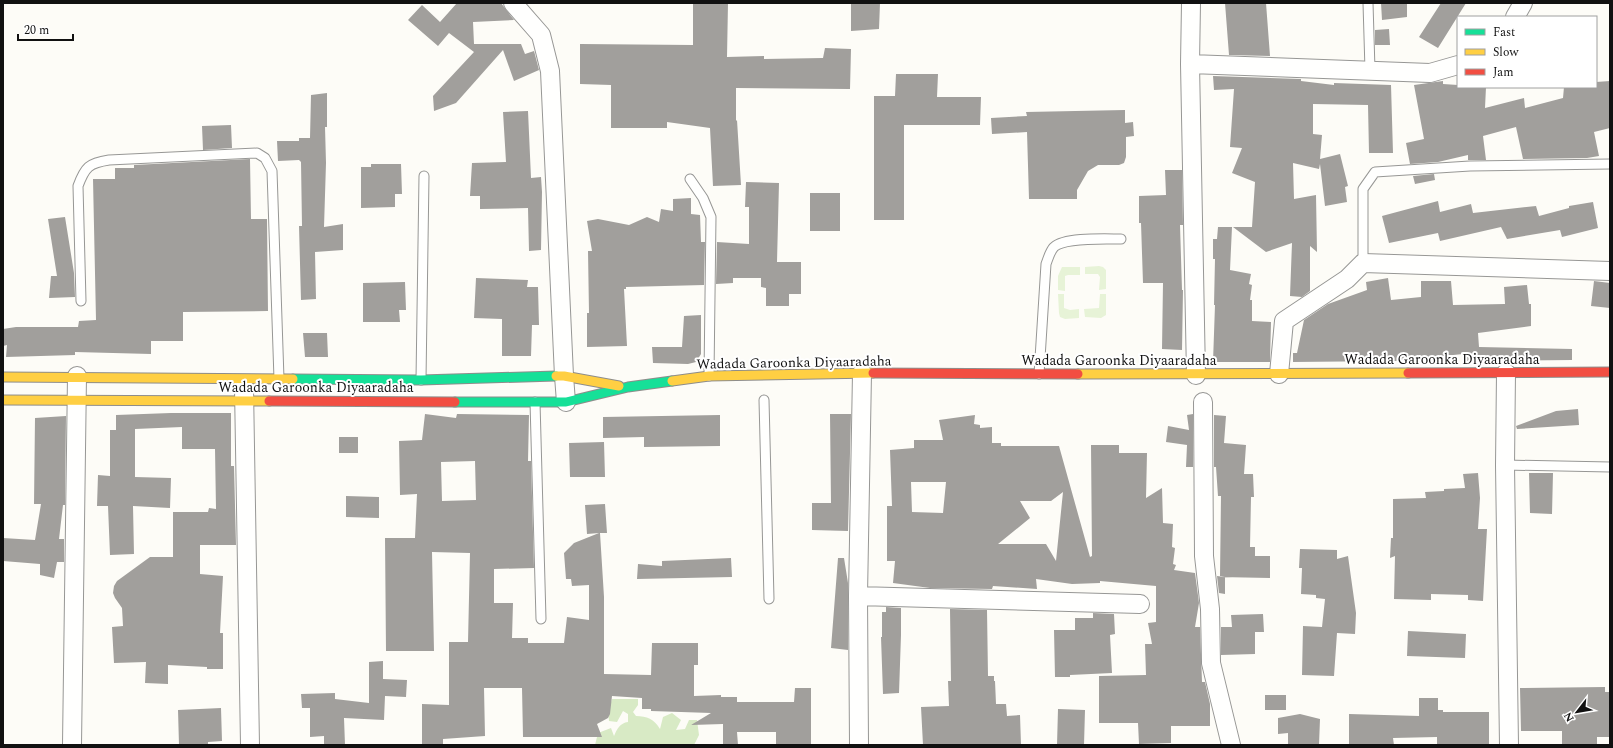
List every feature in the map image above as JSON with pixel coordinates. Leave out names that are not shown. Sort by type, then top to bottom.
[{"type":"main road","name":"Wadada Garoonka Diyaaradaha","points":[[3,400],[566,402],[628,387],[709,376],[862,373],[1196,375],[1610,372]]},
{"type":"main road","name":"Wadada Garoonka Diyaaradaha","points":[[3,377],[77,376],[421,380],[564,376],[628,387]]},
{"type":"street","points":[[513,3],[541,35],[550,72],[566,402]]},
{"type":"street","points":[[1191,3],[1190,64],[1196,375]]},
{"type":"street","points":[[1516,16],[1523,3]]},
{"type":"street","points":[[1190,64],[1430,72],[1457,65]]},
{"type":"street","points":[[1280,374],[1284,321],[1347,279],[1363,263],[1610,271]]},
{"type":"street","points":[[859,745],[858,596],[862,373]]},
{"type":"street","points":[[1506,373],[1505,465],[1509,745]]},
{"type":"street","points":[[72,745],[77,376]]},
{"type":"street","points":[[245,378],[244,401],[250,745]]},
{"type":"street","points":[[1203,402],[1204,556],[1210,609],[1211,663],[1231,745]]},
{"type":"street","points":[[858,596],[1140,604]]},
{"type":"lane","points":[[1368,3],[1370,70]]},
{"type":"lane","points":[[81,301],[78,186],[83,171],[97,162],[109,160],[257,153],[266,158],[272,171],[279,379]]},
{"type":"lane","points":[[1363,263],[1363,189],[1375,172],[1470,166],[1610,164]]},
{"type":"lane","points":[[421,380],[424,176]]},
{"type":"lane","points":[[690,179],[703,198],[711,217],[709,376]]},
{"type":"lane","points":[[1039,374],[1046,264],[1052,248],[1058,244],[1078,240],[1121,239]]},
{"type":"lane","points":[[764,400],[769,599]]},
{"type":"lane","points":[[535,402],[541,618]]},
{"type":"lane","points":[[1505,465],[1610,467]]},
{"type":"green space","points":[[1099,266],[1106,270],[1106,289],[1099,290],[1100,277],[1098,274],[1085,274],[1085,267]]},
{"type":"green space","points":[[1062,267],[1080,267],[1080,275],[1065,276],[1065,291],[1058,290],[1058,276]]},
{"type":"green space","points":[[1058,294],[1064,294],[1064,308],[1070,310],[1079,309],[1079,318],[1065,319],[1060,317]]},
{"type":"green space","points":[[1100,294],[1106,294],[1106,315],[1101,318],[1085,317],[1084,309],[1099,308]]},
{"type":"green space","points":[[612,699],[638,699],[638,705],[633,712],[636,716],[647,717],[653,720],[660,729],[663,717],[672,713],[681,720],[676,730],[685,729],[689,720],[697,720],[699,735],[694,745],[595,745],[598,733],[611,728],[614,736],[621,725],[628,722],[628,714],[623,711],[617,722],[609,721],[608,712]]},
{"type":"building","points":[[457,3],[501,3],[514,20],[473,22],[474,44],[521,44],[525,54],[534,51],[539,70],[514,81],[503,50],[456,103],[434,111],[433,96],[474,52],[449,33],[438,46],[408,20],[422,5],[440,22]]},
{"type":"building","points":[[693,3],[728,3],[727,57],[764,56],[764,59],[823,58],[825,48],[851,49],[850,89],[736,88],[736,121],[737,120],[741,185],[713,186],[710,128],[667,122],[667,128],[611,128],[611,85],[580,84],[580,44],[693,45]]},
{"type":"building","points":[[851,3],[880,3],[879,29],[851,31]]},
{"type":"building","points":[[1225,3],[1266,3],[1270,56],[1229,55]]},
{"type":"building","points":[[1381,3],[1407,3],[1407,17],[1382,20]]},
{"type":"building","points":[[1441,3],[1466,3],[1438,48],[1419,37]]},
{"type":"building","points":[[1389,29],[1390,45],[1375,45],[1375,30]]},
{"type":"building","points":[[896,74],[938,74],[937,97],[981,97],[980,125],[904,125],[904,220],[874,220],[874,96],[895,96]]},
{"type":"building","points":[[1213,76],[1301,79],[1301,81],[1334,85],[1334,83],[1391,85],[1393,153],[1369,153],[1368,105],[1313,104],[1313,134],[1322,135],[1320,159],[1340,154],[1348,186],[1345,187],[1347,202],[1325,206],[1320,164],[1319,169],[1293,163],[1294,199],[1316,195],[1317,252],[1310,246],[1310,291],[1302,297],[1290,296],[1292,243],[1266,252],[1233,227],[1252,227],[1255,182],[1232,173],[1242,148],[1230,147],[1234,89],[1214,90]]},
{"type":"building","points":[[1443,81],[1443,84],[1457,85],[1457,88],[1486,88],[1485,108],[1524,98],[1525,108],[1563,98],[1564,88],[1597,88],[1597,82],[1610,81],[1610,128],[1594,132],[1599,156],[1587,158],[1523,159],[1516,127],[1483,136],[1486,160],[1468,160],[1468,155],[1438,162],[1410,164],[1406,143],[1424,139],[1414,85]]},
{"type":"building","points":[[327,93],[327,127],[325,127],[326,163],[324,227],[343,224],[343,250],[315,252],[316,299],[301,300],[299,226],[302,226],[301,162],[299,160],[278,161],[277,141],[299,141],[299,138],[310,138],[311,95]]},
{"type":"building","points":[[1125,110],[1125,123],[1133,122],[1134,136],[1126,137],[1126,157],[1124,163],[1119,165],[1098,165],[1088,171],[1077,190],[1077,199],[1029,199],[1027,132],[992,134],[991,118],[1027,116],[1026,112]]},
{"type":"building","points":[[528,111],[531,178],[541,177],[542,192],[541,250],[529,251],[528,208],[480,209],[480,196],[470,196],[472,163],[506,162],[503,112]]},
{"type":"building","points":[[231,125],[232,148],[203,150],[202,126]]},
{"type":"building","points":[[250,159],[251,219],[267,219],[268,311],[183,312],[183,341],[151,341],[151,354],[75,352],[75,355],[6,357],[7,345],[3,346],[3,329],[16,327],[78,327],[79,321],[96,320],[93,179],[115,179],[115,168],[134,168],[134,165]]},
{"type":"building","points":[[371,164],[401,164],[402,194],[395,194],[395,207],[361,208],[361,167],[371,167]]},
{"type":"building","points":[[1165,170],[1182,170],[1183,225],[1180,225],[1183,290],[1182,350],[1162,349],[1163,283],[1143,283],[1141,223],[1139,223],[1139,196],[1166,195]]},
{"type":"building","points":[[1434,174],[1435,180],[1415,184],[1413,176]]},
{"type":"building","points":[[746,182],[779,183],[777,262],[801,262],[801,294],[789,294],[789,306],[766,306],[766,288],[761,287],[761,278],[733,278],[733,283],[716,284],[717,242],[749,244],[749,207],[745,207]]},
{"type":"building","points":[[810,193],[840,193],[840,231],[810,231]]},
{"type":"building","points":[[691,198],[691,214],[700,215],[701,242],[705,242],[704,285],[626,287],[626,289],[624,289],[627,346],[587,347],[587,313],[589,313],[588,251],[592,251],[587,221],[598,219],[629,225],[647,217],[659,222],[661,209],[673,211],[673,199]]},
{"type":"building","points":[[1438,201],[1440,212],[1471,204],[1473,213],[1536,206],[1539,216],[1569,208],[1569,206],[1593,202],[1598,228],[1562,237],[1560,230],[1507,239],[1501,227],[1440,241],[1438,233],[1389,243],[1382,216]]},
{"type":"building","points":[[65,217],[74,273],[75,297],[49,298],[51,276],[57,276],[48,219]]},
{"type":"building","points":[[1218,227],[1232,227],[1230,270],[1251,274],[1249,284],[1252,285],[1250,300],[1252,300],[1252,321],[1271,322],[1270,362],[1213,362],[1215,259],[1213,259],[1213,239],[1217,239]]},
{"type":"building","points":[[476,278],[528,280],[527,287],[538,287],[539,325],[532,325],[531,356],[502,356],[502,319],[474,318]]},
{"type":"building","points":[[1388,278],[1391,300],[1421,297],[1421,281],[1451,281],[1453,305],[1505,304],[1504,287],[1527,285],[1529,304],[1531,304],[1531,326],[1478,333],[1479,347],[1572,349],[1572,360],[1463,361],[1463,354],[1395,361],[1293,362],[1293,353],[1297,353],[1304,320],[1328,304],[1367,290],[1366,282]]},
{"type":"building","points":[[1594,281],[1610,283],[1610,308],[1591,306]]},
{"type":"building","points":[[405,282],[406,310],[399,310],[400,322],[363,322],[363,283]]},
{"type":"building","points":[[701,315],[701,354],[696,362],[688,364],[653,363],[652,347],[682,347],[684,316]]},
{"type":"building","points":[[303,333],[327,333],[328,357],[305,357]]},
{"type":"building","points":[[1578,409],[1579,425],[1517,429],[1516,426],[1556,411]]},
{"type":"building","points":[[231,413],[231,466],[234,466],[236,545],[200,545],[200,574],[223,576],[220,633],[223,633],[223,669],[168,665],[168,684],[145,683],[146,662],[114,663],[112,627],[123,626],[122,608],[113,593],[114,586],[117,581],[150,557],[173,557],[173,512],[208,512],[209,508],[216,509],[215,449],[182,449],[182,427],[135,429],[135,477],[171,478],[170,508],[133,506],[134,554],[110,555],[108,506],[97,506],[98,475],[110,476],[110,430],[116,430],[116,415]]},
{"type":"building","points":[[425,414],[456,418],[457,414],[529,415],[528,461],[531,461],[534,568],[494,569],[494,603],[513,603],[512,638],[528,638],[528,643],[564,643],[567,617],[589,620],[589,585],[572,586],[571,579],[566,579],[564,553],[574,543],[599,533],[587,534],[585,505],[605,504],[607,533],[600,533],[604,597],[604,674],[651,675],[652,643],[698,643],[698,665],[694,665],[694,696],[721,695],[721,697],[737,697],[737,702],[794,702],[795,688],[811,688],[811,745],[776,745],[776,732],[737,732],[738,745],[723,745],[723,724],[691,725],[711,713],[651,711],[651,709],[642,709],[642,698],[612,696],[610,714],[608,718],[597,724],[602,737],[523,737],[522,688],[484,688],[485,736],[443,739],[443,745],[422,745],[422,704],[449,705],[449,642],[468,642],[470,553],[432,552],[434,651],[386,651],[385,538],[415,538],[417,494],[400,495],[399,441],[422,440]],"holes":[[[475,461],[476,500],[442,501],[441,462]]]},
{"type":"building","points":[[830,414],[851,414],[848,531],[812,530],[812,503],[831,503]]},
{"type":"building","points":[[1193,414],[1193,467],[1186,467],[1187,445],[1166,442],[1168,426],[1189,430],[1187,415]]},
{"type":"building","points":[[720,415],[720,446],[644,447],[644,437],[603,438],[603,417]]},
{"type":"building","points":[[975,415],[974,424],[980,425],[980,428],[992,427],[992,443],[1001,443],[1001,446],[1059,446],[1090,557],[1092,556],[1091,445],[1119,445],[1119,453],[1147,453],[1146,498],[1162,488],[1163,523],[1173,524],[1172,547],[1175,548],[1173,564],[1176,565],[1174,570],[1195,573],[1199,603],[1195,627],[1200,627],[1202,682],[1205,682],[1210,704],[1210,726],[1171,726],[1171,743],[1139,744],[1138,723],[1099,723],[1099,676],[1146,675],[1145,644],[1152,644],[1148,623],[1156,622],[1156,586],[1100,581],[1100,583],[1072,584],[1036,579],[1037,589],[993,586],[992,589],[930,588],[893,583],[895,561],[887,561],[887,506],[892,506],[890,450],[914,448],[914,440],[943,440],[939,420]],"holes":[[[911,482],[946,482],[943,513],[912,512]],[[1063,492],[1056,561],[1046,544],[998,544],[1030,518],[1020,501],[1051,501]]]},
{"type":"building","points":[[1214,415],[1226,416],[1224,443],[1246,445],[1244,474],[1253,474],[1254,497],[1251,497],[1250,547],[1255,547],[1255,556],[1270,556],[1270,578],[1220,577],[1221,496],[1218,496],[1216,467],[1214,467]]},
{"type":"building","points":[[66,416],[65,505],[63,505],[59,539],[64,539],[64,562],[57,562],[54,578],[40,575],[40,564],[3,561],[3,538],[35,540],[41,504],[34,504],[35,418]]},
{"type":"building","points":[[339,437],[358,437],[358,453],[339,453]]},
{"type":"building","points":[[604,442],[605,477],[570,477],[569,443]]},
{"type":"building","points":[[1478,473],[1480,498],[1478,529],[1487,529],[1483,601],[1468,600],[1468,595],[1431,594],[1431,600],[1394,599],[1395,556],[1390,558],[1391,538],[1393,538],[1393,499],[1426,498],[1425,492],[1465,488],[1463,474]]},
{"type":"building","points":[[1529,473],[1553,473],[1552,514],[1530,513]]},
{"type":"building","points":[[346,496],[379,497],[379,518],[346,517]]},
{"type":"building","points":[[1300,549],[1337,550],[1337,559],[1348,556],[1356,613],[1355,634],[1337,633],[1334,676],[1302,675],[1303,626],[1322,627],[1325,599],[1316,598],[1316,595],[1301,594],[1302,568],[1299,568]]},
{"type":"building","points":[[731,558],[732,577],[637,579],[638,564],[662,566],[662,561]]},
{"type":"building","points":[[838,558],[844,558],[848,583],[848,650],[831,648]]},
{"type":"building","points":[[1217,576],[1225,577],[1225,594],[1219,593]]},
{"type":"building","points":[[886,607],[901,608],[899,693],[883,694],[881,637],[882,612],[886,612]]},
{"type":"building","points":[[950,609],[987,610],[988,676],[994,676],[996,704],[1006,704],[1007,716],[1020,715],[1021,745],[923,745],[921,707],[949,706],[948,681],[951,681]]},
{"type":"building","points":[[1093,613],[1114,614],[1115,634],[1110,635],[1112,673],[1055,677],[1054,630],[1075,630],[1075,618],[1093,618]]},
{"type":"building","points":[[1263,614],[1264,632],[1255,632],[1255,654],[1221,655],[1221,627],[1232,627],[1231,615]]},
{"type":"building","points":[[1408,631],[1466,634],[1465,658],[1407,656]]},
{"type":"building","points":[[383,661],[383,679],[407,680],[406,697],[385,696],[384,720],[344,718],[345,745],[324,745],[324,736],[310,737],[310,708],[302,708],[301,694],[335,693],[335,699],[369,703],[369,662]]},
{"type":"building","points":[[1605,687],[1605,692],[1610,692],[1610,737],[1597,737],[1597,745],[1562,745],[1562,731],[1521,731],[1520,688]]},
{"type":"building","points":[[1265,695],[1286,695],[1286,710],[1265,710]]},
{"type":"building","points":[[1419,698],[1438,698],[1438,710],[1443,710],[1443,712],[1489,712],[1489,745],[1437,745],[1437,737],[1393,738],[1394,745],[1349,745],[1349,714],[1419,716]]},
{"type":"building","points":[[221,708],[222,741],[208,742],[208,745],[179,745],[178,710]]},
{"type":"building","points":[[1058,709],[1085,710],[1084,745],[1057,745]]},
{"type":"building","points":[[1300,714],[1320,719],[1319,745],[1288,745],[1288,733],[1278,734],[1278,718]]},
{"type":"traffic: fast","points":[[293,379],[421,380],[556,376]]},
{"type":"traffic: fast","points":[[455,402],[566,402],[628,387],[672,381]]},
{"type":"traffic: slow","points":[[672,381],[709,376],[873,373]]},
{"type":"traffic: slow","points":[[1078,374],[1408,373]]},
{"type":"traffic: slow","points":[[556,376],[564,376],[619,386]]},
{"type":"traffic: slow","points":[[3,377],[293,379]]},
{"type":"traffic: slow","points":[[3,400],[269,401]]},
{"type":"traffic: jam","points":[[1408,373],[1610,372]]},
{"type":"traffic: jam","points":[[873,373],[1078,374]]},
{"type":"traffic: jam","points":[[269,401],[455,402]]}]
